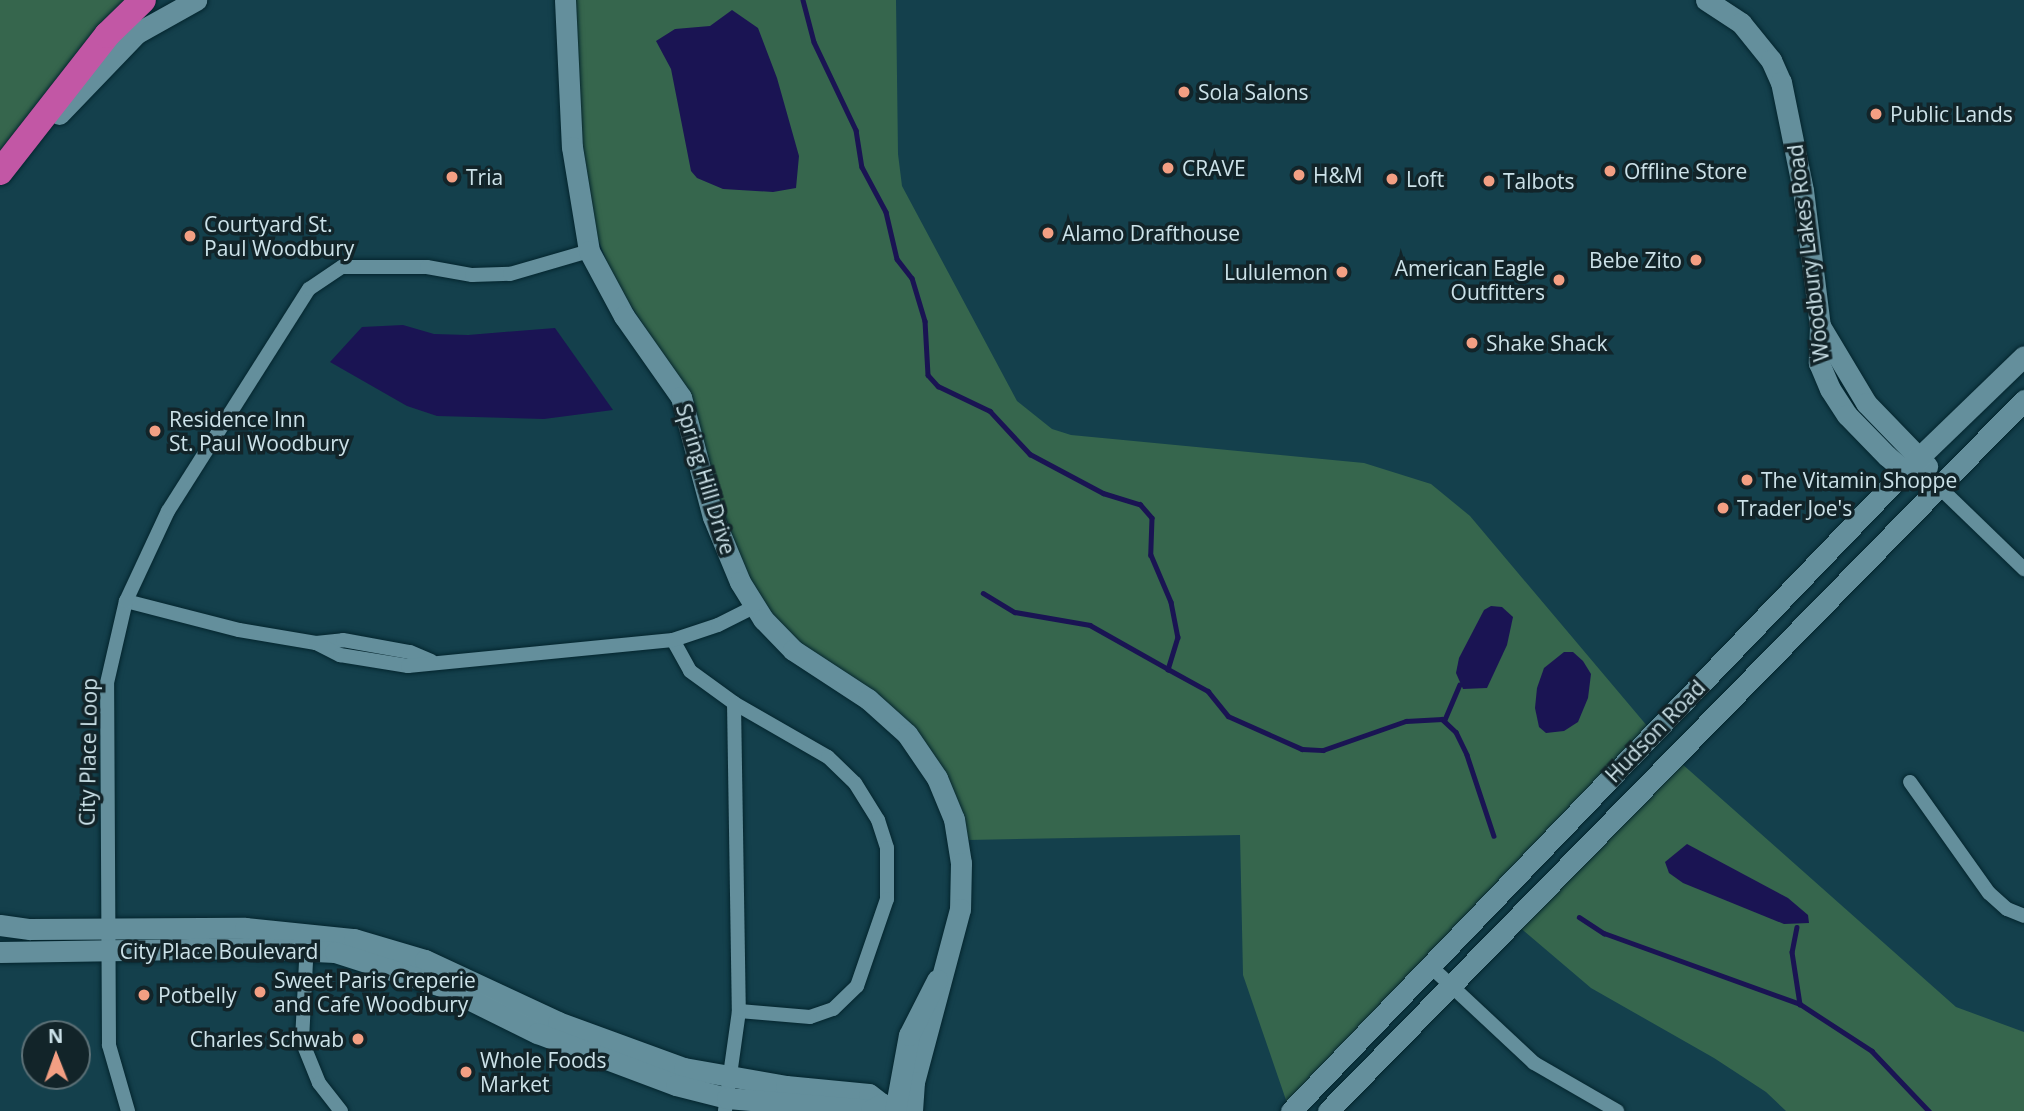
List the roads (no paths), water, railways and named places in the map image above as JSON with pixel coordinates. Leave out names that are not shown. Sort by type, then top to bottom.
[{"type":"highway","points":[[0,175],[107,35],[143,0]]},
{"type":"street","points":[[0,175],[131,38],[163,15],[196,0]]},
{"type":"street","name":"Spring Hill Drive","points":[[565,0],[572,147],[589,251],[624,316],[681,397],[719,536],[754,607],[793,650],[896,722],[937,778],[957,831],[962,878],[957,923],[899,1108]]},
{"type":"street","name":"Woodbury Lakes Road","points":[[1706,0],[1741,23],[1771,60],[1782,82],[1801,178],[1820,326],[1819,363],[1830,389],[1847,415],[1905,471],[1938,486]]},
{"type":"street","name":"City Place Loop","points":[[128,1111],[109,1045],[107,682],[126,601],[168,512],[309,289],[342,267],[427,267],[472,275],[510,274],[589,251]]},
{"type":"street","points":[[1820,326],[1867,403],[1921,455],[1938,486],[2024,569]]},
{"type":"street","name":"Hudson Road","points":[[1292,1111],[1905,471],[2024,356]]},
{"type":"street","name":"Hudson Road","points":[[1328,1111],[1448,985],[2024,400]]},
{"type":"street","points":[[126,601],[239,630],[316,643],[343,640],[410,652],[430,661],[673,639],[719,625],[754,607]]},
{"type":"street","points":[[673,639],[690,671],[734,703],[828,757],[855,783],[878,820],[888,874],[887,899],[873,943],[849,998],[810,1017],[739,1011]]},
{"type":"street","points":[[728,1096],[739,1011],[734,703]]},
{"type":"street","points":[[1910,782],[1989,892],[2007,909],[2024,916]]},
{"type":"street","name":"City Place Boulevard","points":[[0,925],[110,939],[307,940],[335,952],[432,983],[537,1033],[676,1085],[728,1096],[871,1110],[899,1108]]},
{"type":"street","name":"City Place Boulevard","points":[[0,952],[110,939]]},
{"type":"street","points":[[307,940],[302,1041],[319,1083],[341,1111]]},
{"type":"street","points":[[1430,966],[1534,1063],[1617,1111]]},
{"type":"waterway","points":[[803,0],[814,42],[856,130],[862,167],[886,212],[897,259],[912,278],[925,321],[928,375],[938,386],[990,411],[1030,454],[1103,493],[1140,504],[1152,518],[1151,555],[1171,602],[1178,637],[1168,669],[1208,691],[1228,716],[1302,749],[1323,750],[1406,721],[1442,719],[1456,732],[1467,755],[1494,836]]},
{"type":"waterway","points":[[983,593],[1015,612],[1090,625],[1168,669]]},
{"type":"waterway","points":[[1444,721],[1459,685]]},
{"type":"waterway","points":[[1579,917],[1604,933],[1800,1004],[1872,1051],[1929,1111]]},
{"type":"waterway","points":[[1797,927],[1792,952],[1800,1004]]},
{"type":"place","name":"Sola Salons","points":[[1184,92]]},
{"type":"place","name":"Public Lands","points":[[1876,114]]},
{"type":"place","name":"CRAVE","points":[[1168,168]]},
{"type":"place","name":"Offline Store","points":[[1610,171]]},
{"type":"place","name":"H&M","points":[[1299,175]]},
{"type":"place","name":"Tria","points":[[452,177]]},
{"type":"place","name":"Loft","points":[[1392,179]]},
{"type":"place","name":"Talbots","points":[[1489,181]]},
{"type":"place","name":"Alamo Drafthouse","points":[[1048,233]]},
{"type":"place","name":"Courtyard St. Paul Woodbury","points":[[190,236]]},
{"type":"place","name":"Bebe Zito","points":[[1696,260]]},
{"type":"place","name":"Lululemon","points":[[1342,272]]},
{"type":"place","name":"American Eagle Outfitters","points":[[1559,280]]},
{"type":"place","name":"Shake Shack","points":[[1472,343]]},
{"type":"place","name":"Residence Inn St. Paul Woodbury","points":[[155,431]]},
{"type":"place","name":"The Vitamin Shoppe","points":[[1747,480]]},
{"type":"place","name":"Trader Joe's","points":[[1723,508]]},
{"type":"place","name":"Sweet Paris Creperie and Cafe Woodbury","points":[[260,992]]},
{"type":"place","name":"Potbelly","points":[[144,995]]},
{"type":"place","name":"Charles Schwab","points":[[358,1039]]},
{"type":"place","name":"Whole Foods Market","points":[[466,1072]]}]
